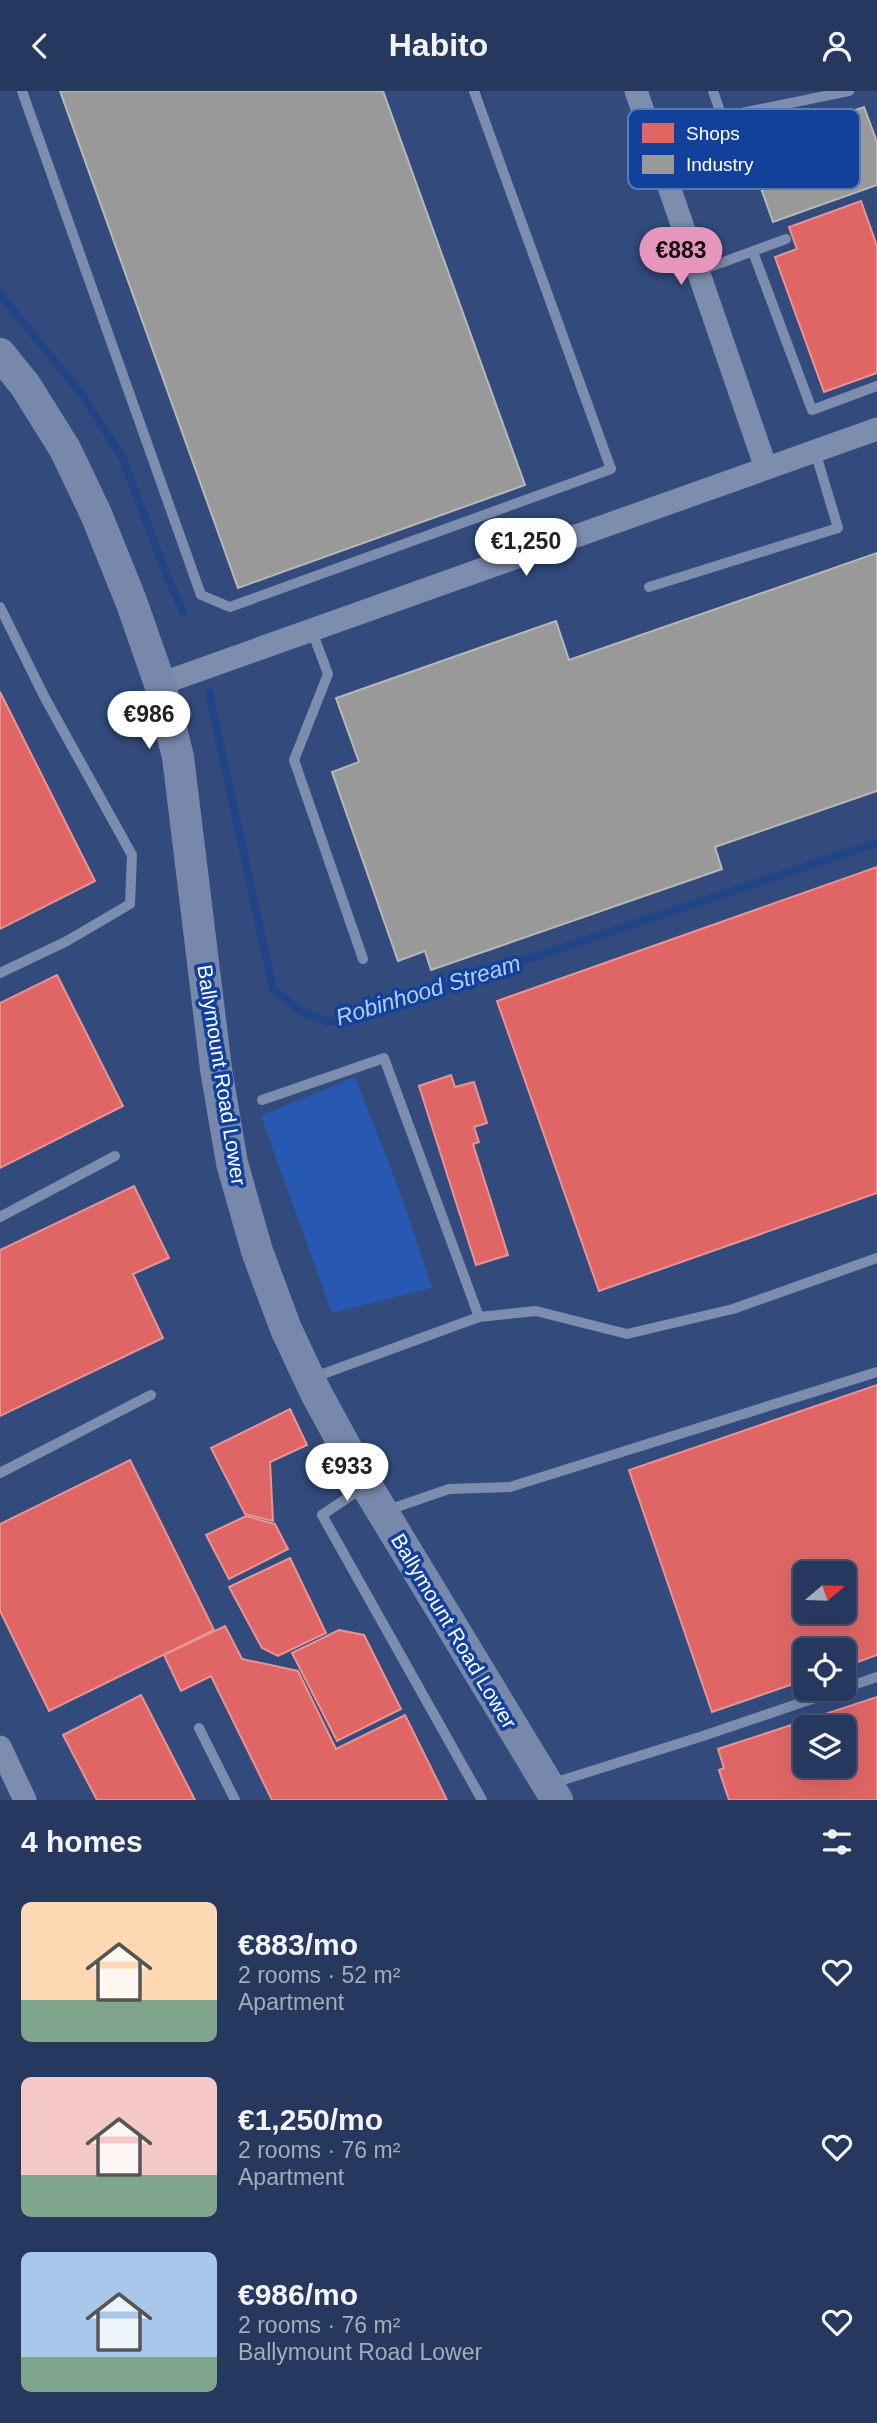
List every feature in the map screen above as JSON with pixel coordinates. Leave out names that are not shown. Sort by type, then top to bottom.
[{"type":"street","points":[[636,91],[642,109]]},
{"type":"street","points":[[670,189],[766,468]]},
{"type":"street","name":"Ballymount Road Lower","points":[[0,354],[25,385],[65,449],[101,526],[160,684],[178,757],[216,1069],[232,1163],[257,1251],[286,1329],[309,1379],[367,1485],[552,1793]]},
{"type":"street","points":[[160,684],[877,429]]},
{"type":"street","points":[[0,1747],[25,1800]]},
{"type":"lane","points":[[22,91],[201,595],[230,607],[611,469],[474,91]]},
{"type":"lane","points":[[713,91],[719,109]]},
{"type":"lane","points":[[761,109],[849,91]]},
{"type":"lane","points":[[699,271],[786,239]]},
{"type":"lane","points":[[753,252],[812,410],[877,386]]},
{"type":"lane","points":[[649,587],[838,528],[815,451]]},
{"type":"lane","points":[[0,607],[45,698],[132,855],[130,904],[67,941],[0,973]]},
{"type":"lane","points":[[312,631],[328,674],[294,760],[363,959]]},
{"type":"lane","points":[[262,1100],[384,1058],[479,1317]]},
{"type":"lane","points":[[0,1217],[116,1156]]},
{"type":"lane","points":[[309,1379],[479,1317],[536,1311],[627,1335],[733,1309],[877,1258]]},
{"type":"lane","points":[[383,1512],[449,1489],[510,1487],[877,1372]]},
{"type":"lane","points":[[0,1473],[151,1395]]},
{"type":"lane","points":[[367,1485],[322,1515],[482,1800]]},
{"type":"lane","points":[[552,1793],[877,1677]]},
{"type":"lane","points":[[199,1728],[235,1800]]},
{"type":"shaded area","points":[[355,1077],[401,1195],[432,1288],[332,1313],[261,1116]]},
{"type":"building: Shops","points":[[861,201],[877,246],[877,373],[824,392],[775,257],[797,249],[789,227]]},
{"type":"building: Shops","points":[[0,692],[95,881],[0,929]]},
{"type":"building: Shops","points":[[877,867],[877,1193],[599,1291],[497,1001]]},
{"type":"building: Shops","points":[[57,975],[123,1106],[0,1168],[0,1003]]},
{"type":"building: Shops","points":[[451,1075],[455,1087],[474,1082],[487,1123],[474,1127],[479,1142],[473,1144],[508,1255],[476,1265],[419,1086]]},
{"type":"building: Shops","points":[[134,1186],[169,1258],[133,1274],[163,1338],[0,1416],[0,1250]]},
{"type":"building: Shops","points":[[877,1385],[877,1655],[856,1663],[856,1638],[793,1638],[793,1684],[712,1712],[629,1470]]},
{"type":"building: Shops","points":[[290,1409],[307,1445],[270,1462],[273,1521],[245,1514],[211,1448]]},
{"type":"building: Shops","points":[[130,1460],[214,1630],[49,1711],[0,1611],[0,1524]]},
{"type":"building: Shops","points":[[246,1516],[275,1524],[288,1549],[229,1579],[206,1535]]},
{"type":"building: Shops","points":[[290,1558],[326,1633],[278,1656],[262,1648],[229,1587]]},
{"type":"building: Shops","points":[[225,1626],[242,1659],[298,1671],[336,1749],[405,1715],[447,1800],[272,1800],[211,1676],[181,1691],[164,1655]]},
{"type":"building: Shops","points":[[339,1630],[364,1635],[401,1709],[337,1741],[292,1653]]},
{"type":"building: Shops","points":[[141,1695],[195,1800],[97,1800],[63,1735]]},
{"type":"building: Shops","points":[[877,1697],[877,1800],[729,1800],[719,1770],[724,1768],[718,1749],[793,1724],[793,1778],[856,1778],[856,1715],[822,1715]]},
{"type":"building: Industry","points":[[60,91],[383,91],[525,485],[238,588]]},
{"type":"building: Industry","points":[[864,107],[877,142],[877,185],[773,222],[761,189],[860,189],[858,109]]},
{"type":"building: Industry","points":[[877,553],[877,791],[715,847],[722,869],[431,970],[425,951],[398,961],[332,772],[359,762],[336,698],[556,621],[569,660]]},
{"type":"waterway","name":"Robinhood Stream","points":[[0,294],[83,396],[122,457],[183,612]]},
{"type":"waterway","name":"Robinhood Stream","points":[[209,693],[273,989],[302,1012],[328,1022],[355,1017],[877,843]]}]
